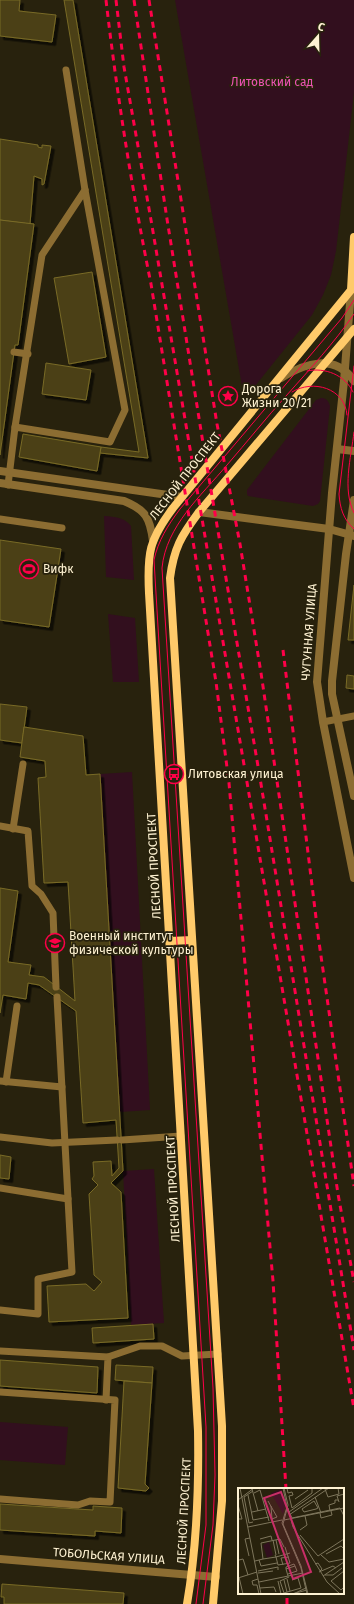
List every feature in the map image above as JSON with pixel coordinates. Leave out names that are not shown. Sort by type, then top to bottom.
[{"type":"main road","points":[[350,290],[354,237]]},
{"type":"main road","name":"ЛЕСНОЙ ПРОСПЕКТ","points":[[187,1604],[192,1574],[197,1524],[199,1475],[194,1355],[148,579],[150,554],[153,541],[160,526],[350,290]]},
{"type":"main road","points":[[213,1604],[222,1501],[222,1442],[218,1354],[170,578],[172,561],[183,533],[199,512],[354,329]]},
{"type":"main road","points":[[170,941],[192,940]]},
{"type":"street","points":[[330,529],[336,449],[348,337],[350,290]]},
{"type":"street","points":[[279,378],[301,367],[326,362],[340,366],[354,381]]},
{"type":"street","points":[[336,449],[354,451]]},
{"type":"street","points":[[0,471],[182,497]]},
{"type":"street","points":[[4,484],[124,501],[135,506],[147,516],[151,525],[153,541]]},
{"type":"street","points":[[354,500],[352,535],[332,672],[332,694],[354,796]]},
{"type":"street","points":[[199,512],[330,529],[352,535]]},
{"type":"street","points":[[330,529],[352,523]]},
{"type":"street","name":"ЧУГУННАЯ УЛИЦА","points":[[330,529],[317,672],[317,689],[354,878]]},
{"type":"street","name":"ТОБОЛЬСКАЯ УЛИЦА","points":[[0,1559],[216,1577]]},
{"type":"lane","points":[[15,427],[110,442],[125,410],[85,190],[66,70]]},
{"type":"lane","points":[[4,484],[9,472],[42,255],[85,190]]},
{"type":"lane","points":[[14,352],[28,354]]},
{"type":"lane","points":[[0,519],[62,528]]},
{"type":"lane","points":[[323,722],[354,716]]},
{"type":"lane","points":[[13,829],[23,764]]},
{"type":"lane","points":[[0,826],[28,831],[32,886],[41,894],[54,913],[56,987]]},
{"type":"lane","points":[[0,1310],[38,1314],[38,1279],[72,1272],[57,997]]},
{"type":"lane","points":[[18,1006],[3,1082],[62,1088]]},
{"type":"lane","points":[[0,1137],[66,1143],[181,1136]]},
{"type":"lane","points":[[0,1188],[68,1199]]},
{"type":"lane","points":[[0,1351],[108,1358],[140,1346],[162,1346],[182,1356],[218,1354]]},
{"type":"lane","points":[[106,1400],[108,1358]]},
{"type":"lane","points":[[0,1392],[115,1400],[110,1502],[90,1501],[78,1505],[0,1500]]},
{"type":"green space","name":"Литовский сад","points":[[175,0],[354,0],[354,92],[336,251],[331,275],[323,295],[312,315],[247,396],[243,392]]},
{"type":"green space","points":[[321,398],[327,400],[330,406],[320,501],[318,504],[313,506],[248,496],[247,490],[316,400]]},
{"type":"green space","points":[[104,516],[122,519],[131,526],[134,580],[106,577]]},
{"type":"green space","points":[[108,614],[135,618],[139,682],[113,682]]},
{"type":"green space","points":[[132,772],[150,1110],[120,1112],[100,774]]},
{"type":"green space","points":[[154,1169],[164,1323],[131,1325],[123,1171]]},
{"type":"green space","points":[[0,1422],[68,1427],[65,1465],[0,1460]]},
{"type":"building","points":[[0,0],[20,0],[19,11],[56,15],[52,42],[0,36]]},
{"type":"building","points":[[64,0],[73,0],[148,458],[100,453],[101,447],[139,452]]},
{"type":"building","points":[[0,139],[38,145],[38,147],[42,148],[42,145],[51,146],[44,184],[42,185],[42,179],[34,176],[30,224],[0,220]]},
{"type":"building","points":[[0,220],[34,224],[18,345],[15,345],[0,455]]},
{"type":"building","points":[[92,272],[106,357],[69,364],[54,278]]},
{"type":"building","points":[[46,363],[91,370],[86,400],[42,394]]},
{"type":"building","points":[[23,434],[101,447],[97,471],[19,457]]},
{"type":"building","name":"Вифк","points":[[0,540],[61,549],[49,627],[0,620]]},
{"type":"building","points":[[354,585],[354,640],[348,640]]},
{"type":"building","points":[[347,675],[354,676],[354,689],[346,688]]},
{"type":"building","points":[[0,704],[27,707],[22,743],[0,740]]},
{"type":"building","points":[[24,727],[83,736],[86,775],[100,774],[123,1171],[111,1183],[121,1192],[128,1318],[49,1322],[47,1286],[86,1284],[94,1291],[102,1282],[94,1275],[89,1194],[98,1185],[92,1179],[94,1176],[93,1162],[111,1161],[112,1176],[119,1168],[116,1120],[83,1123],[76,1011],[39,985],[28,983],[26,999],[3,995],[0,1013],[0,888],[18,891],[8,962],[31,965],[29,975],[44,977],[75,1001],[68,882],[44,883],[38,778],[46,777],[45,761],[20,757]]},
{"type":"building","points":[[0,1155],[11,1157],[9,1179],[0,1178]]},
{"type":"building","points":[[153,1324],[154,1339],[93,1343],[92,1328]]},
{"type":"building","points":[[0,1360],[98,1367],[97,1393],[0,1386]]},
{"type":"building","points":[[116,1365],[153,1367],[152,1383],[115,1380]]},
{"type":"building","points":[[124,1381],[152,1383],[145,1484],[149,1488],[146,1491],[118,1488]]},
{"type":"building","points":[[0,1504],[93,1510],[93,1506],[122,1508],[121,1533],[95,1531],[95,1536],[0,1530]]},
{"type":"building","points":[[2,1584],[124,1593],[123,1604],[4,1604],[4,1597],[1,1597]]},
{"type":"tram line","points":[[196,1604],[206,1525],[206,1427],[154,560],[164,533],[180,509],[342,318],[354,300]]},
{"type":"tram line","points":[[203,1604],[213,1525],[215,1475],[213,1388],[162,568],[170,539],[186,512],[322,356],[354,314]]},
{"type":"tram line","points":[[354,366],[339,494],[343,513],[347,521],[354,529]]},
{"type":"tram line","points":[[307,371],[321,370],[334,374],[345,381],[353,392]]},
{"type":"tram line","points":[[292,392],[309,386],[327,388],[341,398],[347,415]]},
{"type":"tram line","points":[[354,432],[348,473],[350,504],[354,513]]},
{"type":"railway","points":[[106,0],[126,142],[151,284],[216,682],[229,783],[273,1281],[286,1488]]},
{"type":"railway","points":[[116,0],[124,67],[354,1409]]},
{"type":"railway","points":[[134,0],[203,443],[260,778],[354,1350]]},
{"type":"railway","points":[[149,0],[217,424],[240,544],[261,673],[338,1194],[354,1282]]},
{"type":"railway","points":[[283,650],[319,942],[354,1186]]},
{"type":"railway","points":[[287,1594],[287,1604]]},
{"type":"place","name":"Дорога Жизни 20/21","points":[[228,396]]},
{"type":"place","name":"Вифк","points":[[29,569]]},
{"type":"place","name":"Литовская улица","points":[[174,774]]},
{"type":"place","name":"Военный институт физической культуры","points":[[55,943]]}]
